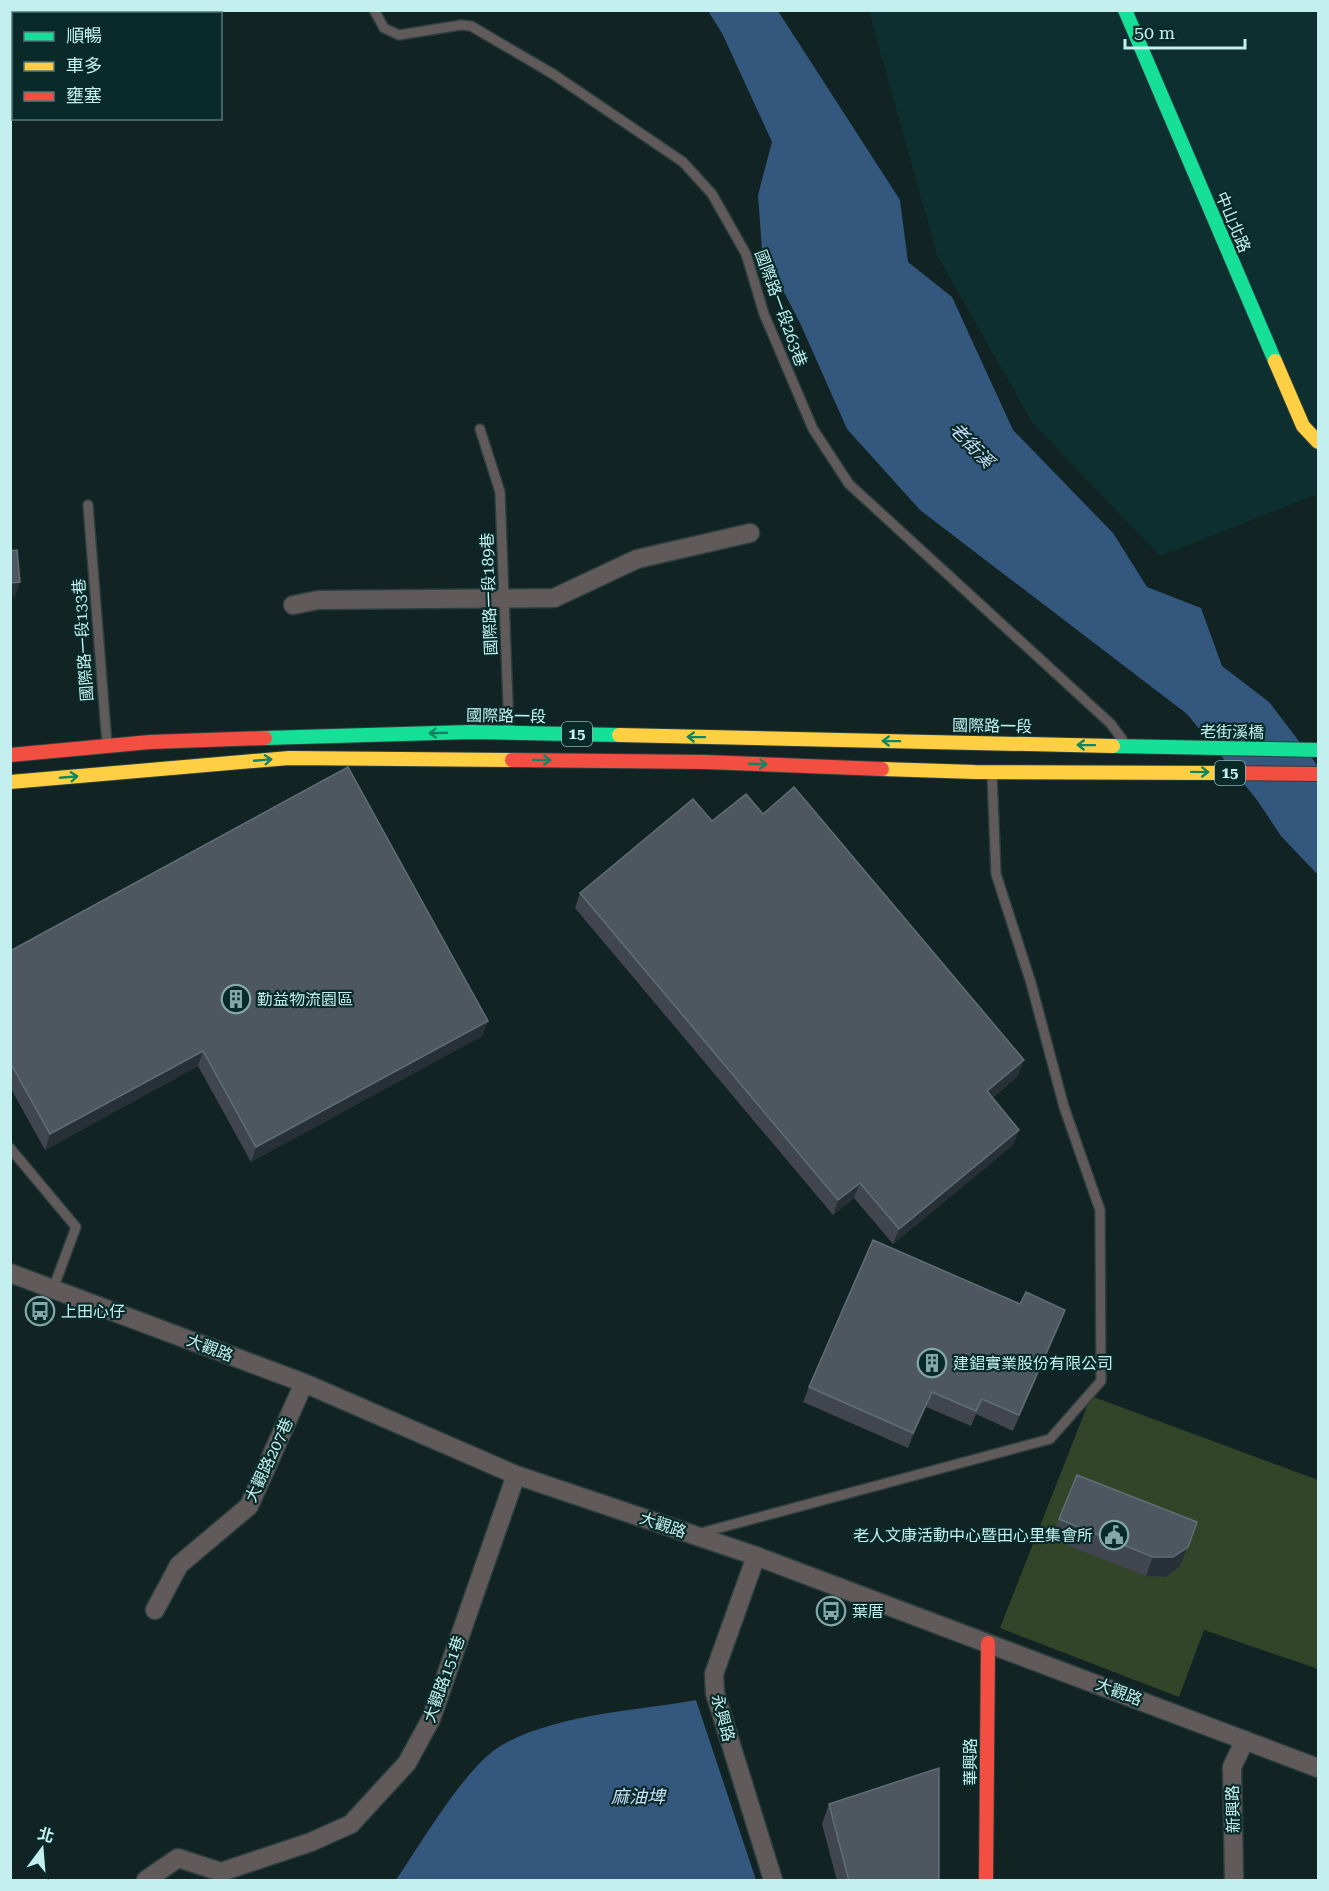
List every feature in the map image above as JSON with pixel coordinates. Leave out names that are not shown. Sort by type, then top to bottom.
[{"type":"main road","name":"中山北路","points":[[1125,10],[1303,426],[1318,442]]},
{"type":"main road","name":"國際路一段","points":[[10,782],[108,760],[471,732],[511,746],[717,762],[992,772],[1141,771],[1318,774]]},
{"type":"main road","name":"國際路一段","points":[[10,755],[108,760],[289,758],[511,746],[1145,747]]},
{"type":"main road","name":"老街溪橋","points":[[1145,747],[1318,750]]},
{"type":"main road","name":"華興路","points":[[986,1881],[988,1643]]},
{"type":"street","points":[[293,605],[318,600],[555,598],[637,559],[750,533]]},
{"type":"street","name":"大觀路","points":[[10,1273],[304,1383],[516,1475],[756,1556],[1318,1767]]},
{"type":"street","name":"大觀路207巷","points":[[155,1610],[179,1565],[249,1506],[304,1383]]},
{"type":"street","name":"大觀路151巷","points":[[146,1881],[178,1858],[221,1872],[351,1824],[367,1807],[407,1763],[431,1719],[516,1475]]},
{"type":"street","name":"永興路","points":[[756,1556],[714,1674],[715,1693],[773,1881]]},
{"type":"street","name":"新興路","points":[[1234,1881],[1232,1767],[1245,1740]]},
{"type":"lane","name":"國際路一段263巷","points":[[374,10],[384,28],[399,35],[461,25],[471,26],[553,74],[683,162],[712,194],[732,225],[746,254],[764,315],[789,376],[813,429],[849,484],[1111,724],[1127,746]]},
{"type":"lane","name":"國際路一段189巷","points":[[480,429],[500,492],[511,746]]},
{"type":"lane","name":"國際路一段133巷","points":[[88,505],[108,760]]},
{"type":"lane","points":[[692,1535],[1050,1439],[1101,1381],[1100,1210],[1064,1107],[1031,983],[996,874],[992,772]]},
{"type":"lane","points":[[10,1148],[76,1227],[53,1289]]},
{"type":"shaded area","points":[[869,11],[1318,11],[1318,494],[1160,556],[1033,424],[937,255]]},
{"type":"green space","points":[[1091,1396],[1318,1480],[1318,1669],[1204,1630],[1179,1697],[1000,1628]]},
{"type":"water","name":"老街溪","points":[[708,11],[778,11],[900,200],[908,262],[952,297],[1013,430],[1113,533],[1147,587],[1201,608],[1222,666],[1269,702],[1318,766],[1318,875],[1281,836],[1257,800],[1187,714],[920,510],[847,429],[800,323],[762,250],[758,195],[772,142],[722,33]]},
{"type":"water","name":"麻油埤","points":[[696,1700],[756,1880],[396,1880],[459,1787],[488,1755],[502,1745],[547,1726],[571,1720]]},
{"type":"building","points":[[17,550],[20,582],[10,583],[10,551]]},
{"type":"building","name":"勤益物流園區","points":[[348,767],[488,1021],[256,1147],[203,1051],[50,1134],[10,1062],[10,951]]},
{"type":"building","points":[[794,787],[1024,1060],[987,1091],[1019,1130],[899,1229],[860,1183],[838,1200],[580,893],[693,799],[712,821],[746,794],[763,814]]},
{"type":"building","name":"建錩實業股份有限公司","points":[[873,1240],[1020,1304],[1026,1292],[1065,1310],[1019,1415],[982,1399],[976,1411],[932,1392],[913,1433],[809,1387]]},
{"type":"building","points":[[1077,1475],[1197,1522],[1188,1547],[1173,1557],[1153,1557],[1059,1519]]},
{"type":"building","points":[[939,1768],[939,1881],[849,1881],[829,1804]]},
{"type":"traffic: fast","points":[[1125,10],[1275,361]]},
{"type":"traffic: fast","points":[[265,738],[471,732],[619,735]]},
{"type":"traffic: fast","points":[[1113,746],[1318,750]]},
{"type":"traffic: slow","points":[[1275,361],[1303,426],[1318,442]]},
{"type":"traffic: slow","points":[[619,735],[1113,746]]},
{"type":"traffic: slow","points":[[10,782],[289,758],[512,760]]},
{"type":"traffic: slow","points":[[882,769],[975,772],[1226,773]]},
{"type":"traffic: jam","points":[[10,755],[150,742],[265,738]]},
{"type":"traffic: jam","points":[[512,760],[706,762],[882,769]]},
{"type":"traffic: jam","points":[[1226,773],[1318,774]]},
{"type":"traffic: jam","points":[[986,1880],[988,1643]]},
{"type":"place","name":"勤益物流園區","points":[[236,999]]},
{"type":"place","name":"上田心仔","points":[[40,1311]]},
{"type":"place","name":"建錩實業股份有限公司","points":[[932,1363]]},
{"type":"place","name":"老人文康活動中心暨田心里集會所","points":[[1114,1535]]},
{"type":"place","name":"葉厝","points":[[831,1611]]}]
